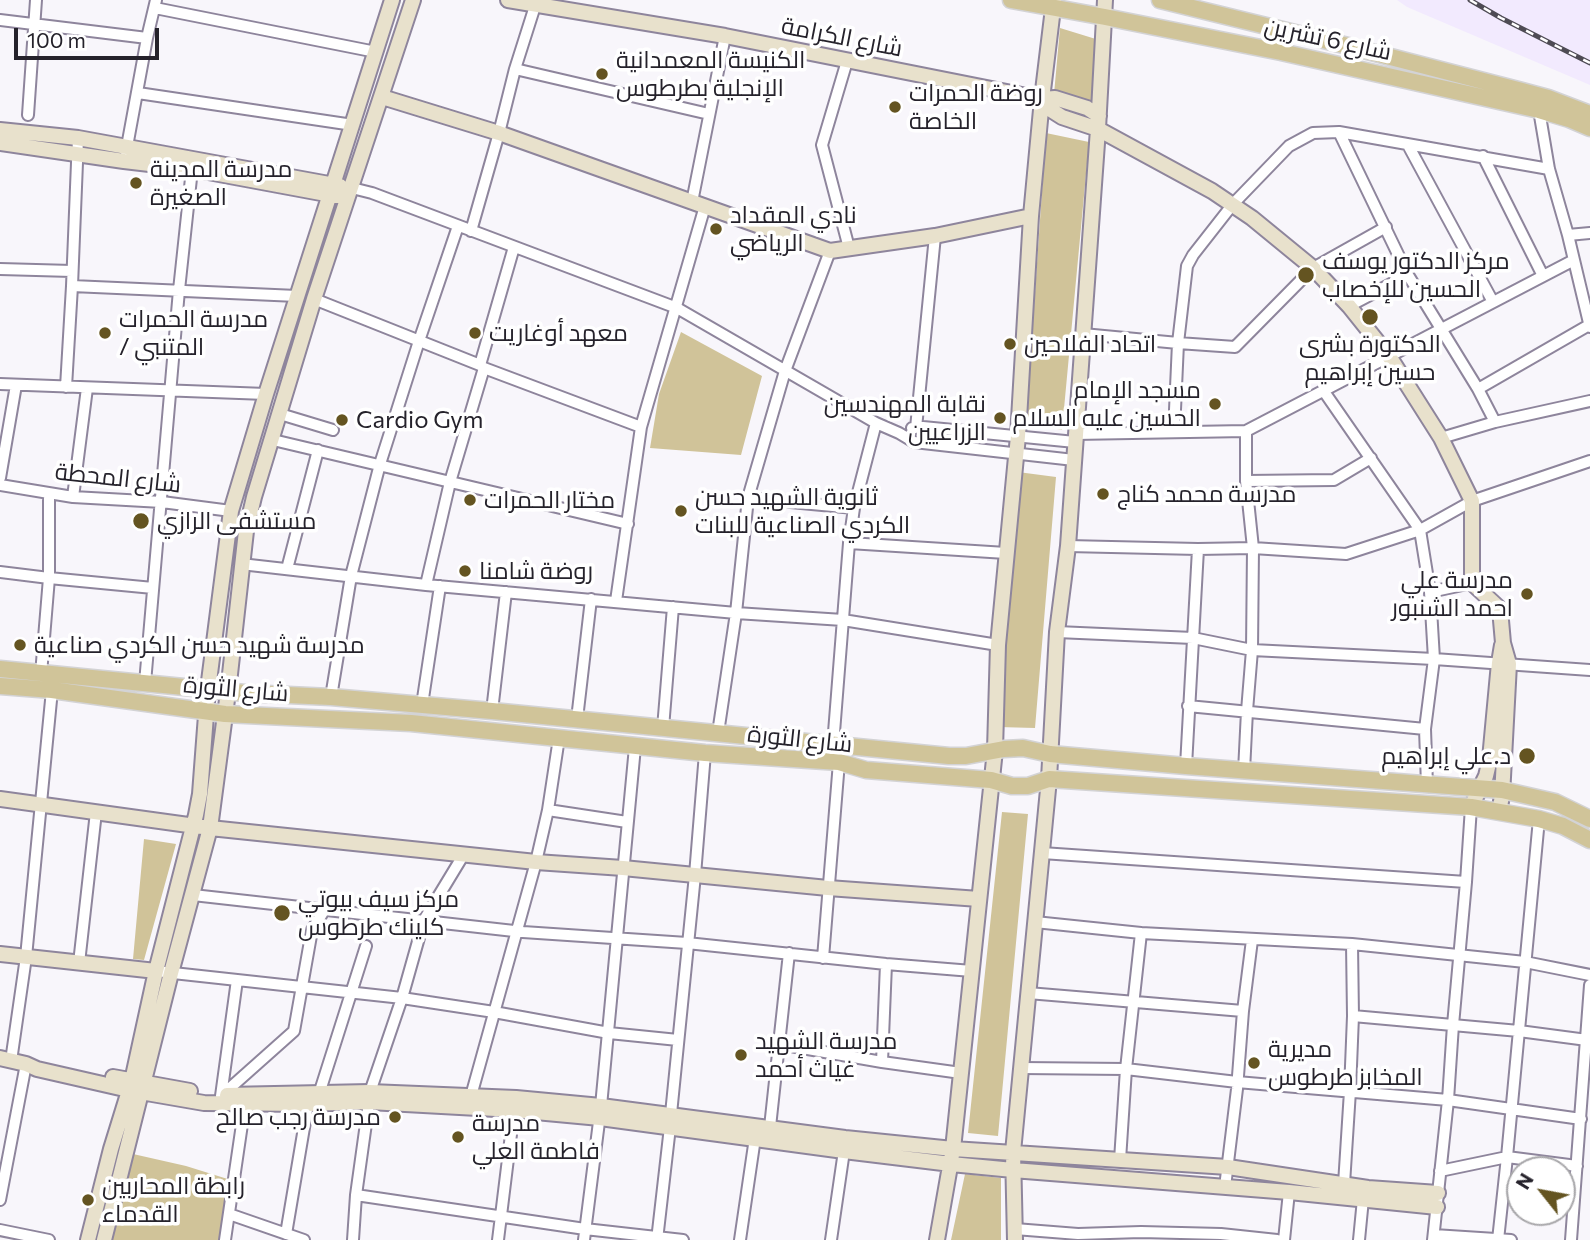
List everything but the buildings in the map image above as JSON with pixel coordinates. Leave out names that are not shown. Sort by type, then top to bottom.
[{"type":"main road","name":"شارع 6 تشرين","points":[[1011,0],[1105,8],[1539,110],[1590,128]]},
{"type":"main road","name":"شارع 6 تشرين","points":[[1160,0],[1522,91],[1590,114]]},
{"type":"main road","name":"شارع الثورة","points":[[0,669],[228,692],[331,697],[492,711],[949,756],[1023,748],[1050,754],[1186,766],[1502,790],[1555,802],[1590,819]]},
{"type":"main road","name":"شارع الثورة","points":[[0,686],[52,690],[225,714],[411,723],[635,747],[839,762],[866,770],[991,779],[1020,787],[1049,779],[1471,807],[1539,818],[1563,826],[1590,840]]},
{"type":"street","points":[[28,115],[36,0]]},
{"type":"street","points":[[88,1240],[105,1206],[136,1087],[164,972],[194,825],[200,794],[208,689],[231,511],[392,0]]},
{"type":"street","points":[[136,1087],[136,1058],[193,895],[210,828],[246,531],[254,497],[314,299],[413,0]]},
{"type":"street","name":"شارع الكرامة","points":[[508,0],[725,36],[1081,105],[1096,113],[1098,123],[1233,204],[1313,268],[1349,306],[1389,356],[1441,438],[1472,501]]},
{"type":"street","points":[[126,154],[155,4],[376,52]]},
{"type":"street","points":[[937,1240],[952,1157],[995,751],[998,645],[1018,436],[1031,216],[1054,4]]},
{"type":"street","points":[[471,231],[534,6]]},
{"type":"street","points":[[1105,8],[1068,546],[1057,632],[1049,779],[1013,1152],[1015,1235],[1277,1240]]},
{"type":"street","points":[[0,20],[147,38]]},
{"type":"street","points":[[616,601],[641,428],[677,308],[698,204],[709,114],[725,36]]},
{"type":"street","points":[[847,61],[822,145],[849,248]]},
{"type":"street","points":[[515,69],[709,114]]},
{"type":"street","points":[[138,93],[353,125]]},
{"type":"street","points":[[382,97],[499,133],[831,251],[935,236],[1031,216]]},
{"type":"street","points":[[1478,389],[1590,326],[1549,169],[1539,110]]},
{"type":"street","points":[[0,130],[78,138],[126,154],[192,169],[332,190]]},
{"type":"street","points":[[1174,432],[1178,344],[1187,265],[1233,204],[1289,146],[1313,133],[1339,131],[1549,169]]},
{"type":"street","points":[[1339,131],[1408,275],[1478,389],[1495,422]]},
{"type":"street","points":[[66,387],[78,138]]},
{"type":"street","points":[[0,143],[76,154],[126,154],[350,193],[372,193],[677,308],[876,423],[919,444],[1073,460]]},
{"type":"street","points":[[1408,145],[1493,302]]},
{"type":"street","points":[[1483,156],[1543,276]]},
{"type":"street","points":[[145,682],[192,169]]},
{"type":"street","points":[[331,697],[351,576],[380,464],[458,226]]},
{"type":"street","points":[[1083,334],[1236,347],[1313,268],[1386,227]]},
{"type":"street","points":[[1568,235],[1590,233]]},
{"type":"street","points":[[916,428],[935,236]]},
{"type":"street","points":[[426,585],[450,482],[514,247]]},
{"type":"street","points":[[718,733],[736,613],[748,498],[785,371],[831,251]]},
{"type":"street","points":[[900,433],[923,427],[1018,436],[1075,438],[1246,431],[1574,260]]},
{"type":"street","points":[[0,269],[72,271]]},
{"type":"street","points":[[1349,306],[1408,275]]},
{"type":"street","points":[[72,286],[297,296]]},
{"type":"street","points":[[314,299],[641,428]]},
{"type":"street","points":[[0,384],[266,394]]},
{"type":"street","points":[[0,478],[16,385]]},
{"type":"street","points":[[73,497],[87,388]]},
{"type":"street","points":[[1323,390],[1420,530],[1430,592],[1434,659],[1425,729],[1427,785]]},
{"type":"street","points":[[1441,438],[1495,422],[1590,401]]},
{"type":"street","points":[[281,414],[333,430]]},
{"type":"street","points":[[833,745],[849,543],[854,508],[876,423]]},
{"type":"street","points":[[1244,771],[1252,650],[1253,548],[1246,481],[1246,431]]},
{"type":"street","points":[[273,440],[628,524]]},
{"type":"street","points":[[287,569],[318,450]]},
{"type":"street","points":[[1246,481],[1334,480],[1371,458]]},
{"type":"street","points":[[1068,546],[1253,548],[1346,554],[1420,530],[1472,501],[1590,461]]},
{"type":"street","name":"شارع المحطة","points":[[0,485],[73,497],[162,502],[231,511]]},
{"type":"street","points":[[41,674],[49,578],[49,493]]},
{"type":"street","points":[[748,498],[854,508]]},
{"type":"street","points":[[1472,501],[1472,583],[1500,609],[1503,643],[1502,790],[1499,812]]},
{"type":"street","points":[[849,543],[1006,553]]},
{"type":"street","points":[[1186,766],[1198,549]]},
{"type":"street","points":[[242,564],[426,585],[843,620],[998,645]]},
{"type":"street","points":[[0,572],[153,588]]},
{"type":"street","points":[[1430,592],[1472,583]]},
{"type":"street","points":[[422,705],[440,586]]},
{"type":"street","points":[[492,711],[506,592]]},
{"type":"street","points":[[578,719],[591,599]]},
{"type":"street","points":[[663,728],[673,607]]},
{"type":"street","points":[[1057,632],[1193,638],[1252,650],[1590,670]]},
{"type":"street","points":[[1504,664],[1490,759],[1481,789],[1471,807],[1448,1100],[1434,1238],[1511,1240]]},
{"type":"street","points":[[0,1200],[12,1061],[26,957],[52,690]]},
{"type":"street","points":[[1188,706],[1425,729]]},
{"type":"street","points":[[471,1096],[536,862],[548,810],[559,738]]},
{"type":"street","points":[[584,1234],[601,1112],[635,747]]},
{"type":"street","points":[[657,1238],[705,753]]},
{"type":"street","points":[[823,958],[839,762]]},
{"type":"street","points":[[0,799],[210,828],[536,862],[979,899]]},
{"type":"street","points":[[548,810],[627,822]]},
{"type":"street","points":[[79,962],[96,812]]},
{"type":"street","points":[[1507,1156],[1539,818]]},
{"type":"street","points":[[1042,853],[1466,882]]},
{"type":"street","points":[[353,1240],[369,1097],[402,998],[424,920],[464,854]]},
{"type":"street","points":[[193,895],[518,932],[687,943],[972,971]]},
{"type":"street","points":[[221,1096],[294,1031],[312,930],[325,909]]},
{"type":"street","points":[[1035,922],[1141,933],[1352,944],[1525,962],[1590,975]]},
{"type":"street","points":[[1120,1160],[1126,1069],[1141,933]]},
{"type":"street","points":[[1226,1186],[1252,940]]},
{"type":"street","points":[[1344,1185],[1353,1016],[1352,944]]},
{"type":"street","points":[[286,1234],[314,1099],[366,946]]},
{"type":"street","points":[[770,1128],[789,953]]},
{"type":"street","points":[[0,954],[402,998],[609,1033],[678,1040]]},
{"type":"street","points":[[882,1062],[886,964]]},
{"type":"street","points":[[221,1096],[237,980]]},
{"type":"street","points":[[1571,1240],[1590,985]]},
{"type":"street","points":[[1028,993],[1243,1011]]},
{"type":"street","points":[[1353,1016],[1453,1024],[1587,1040]]},
{"type":"street","points":[[779,1044],[961,1073]]},
{"type":"street","points":[[110,1077],[128,1068],[136,1058]]},
{"type":"street","points":[[12,1061],[38,1063],[110,1077],[136,1087],[246,1099]]},
{"type":"street","points":[[12,1061],[37,1069],[136,1087],[204,1103],[246,1099],[369,1097],[516,1098],[601,1112],[845,1138],[1013,1170],[1363,1199],[1437,1200]]},
{"type":"street","points":[[1021,1068],[1126,1069],[1237,1082],[1448,1100],[1581,1119]]},
{"type":"street","points":[[369,1097],[514,1110],[601,1112]]},
{"type":"street","points":[[225,1240],[246,1099]]},
{"type":"street","points":[[498,1240],[514,1110]]},
{"type":"street","points":[[670,1120],[755,1138],[844,1151],[952,1157],[1013,1152],[1227,1167],[1437,1200]]},
{"type":"street","points":[[740,1240],[755,1138]]},
{"type":"street","points":[[831,1240],[844,1151]]},
{"type":"street","points":[[1440,1171],[1506,1157]]},
{"type":"street","points":[[1498,1239],[1506,1166]]},
{"type":"street","points":[[1284,1240],[1289,1192]]},
{"type":"street","points":[[356,1195],[501,1215],[584,1234],[683,1240]]},
{"type":"street","points":[[1359,1240],[1363,1199]]},
{"type":"street","points":[[104,1240],[105,1206]]},
{"type":"street","points":[[229,1214],[304,1240]]},
{"type":"street","points":[[0,1230],[49,1240]]},
{"type":"shaded area","points":[[1397,0],[1590,0],[1590,85],[1407,7]]},
{"type":"shaded area","points":[[1060,28],[1099,40],[1091,103],[1054,94]]},
{"type":"shaded area","points":[[1046,133],[1089,142],[1062,430],[1026,423]]},
{"type":"shaded area","points":[[681,332],[762,376],[741,455],[650,448],[659,394]]},
{"type":"shaded area","points":[[1018,472],[1056,477],[1035,728],[998,727]]},
{"type":"shaded area","points":[[1002,812],[1028,814],[998,1136],[968,1133]]},
{"type":"shaded area","points":[[144,839],[176,844],[144,960],[133,959]]},
{"type":"shaded area","points":[[111,1149],[186,1166],[234,1181],[225,1240],[88,1240]]},
{"type":"shaded area","points":[[965,1174],[1001,1178],[1001,1240],[951,1240]]},
{"type":"railway","points":[[1470,0],[1590,63]]},
{"type":"place","name":"الكنيسة المعمدانية الإنجلية بطرطوس","points":[[602,74]]},
{"type":"place","name":"روضة الحمرات الخاصة","points":[[895,107]]},
{"type":"place","name":"مدرسة المدينة الصغيرة","points":[[136,183]]},
{"type":"place","name":"نادي المقداد الرياضي","points":[[716,229]]},
{"type":"place","name":"مركز الدكتور يوسف الحسين للإخصاب","points":[[1306,275]]},
{"type":"place","name":"الدكتورة بشرى حسين إبراهيم","points":[[1370,317]]},
{"type":"place","name":"مدرسة الحمرات / المتنبي","points":[[105,333]]},
{"type":"place","name":"معهد أوغاريت","points":[[475,333]]},
{"type":"place","name":"اتحاد الفلاحين","points":[[1010,344]]},
{"type":"place","name":"مسجد الإمام الحسين عليه السلام","points":[[1215,404]]},
{"type":"place","name":"نقابة المهندسين الزراعيين","points":[[1000,418]]},
{"type":"place","name":"Cardio Gym","points":[[342,420]]},
{"type":"place","name":"مدرسة محمد كناج","points":[[1103,494]]},
{"type":"place","name":"مختار الحمرات","points":[[470,500]]},
{"type":"place","name":"ثانوية الشهيد حسن الكردي الصناعية للبنات","points":[[681,511]]},
{"type":"place","name":"مستشفى الرازي","points":[[141,521]]},
{"type":"place","name":"روضة شامنا","points":[[465,571]]},
{"type":"place","name":"مدرسة علي احمد الشنبور","points":[[1527,594]]},
{"type":"place","name":"مدرسة شهيد حسن الكردي صناعية","points":[[20,645]]},
{"type":"place","name":"د.علي إبراهيم","points":[[1527,756]]},
{"type":"place","name":"مركز سيف بيوتي كلينك طرطوس","points":[[282,913]]},
{"type":"place","name":"مدرسة الشهيد غياث أحمد","points":[[741,1055]]},
{"type":"place","name":"مديرية المخابز طرطوس","points":[[1254,1063]]},
{"type":"place","name":"مدرسة رجب صالح","points":[[395,1117]]},
{"type":"place","name":"مدرسة فاطمة العلي","points":[[458,1137]]},
{"type":"place","name":"رابطة المحاربين القدماء","points":[[88,1200]]}]
